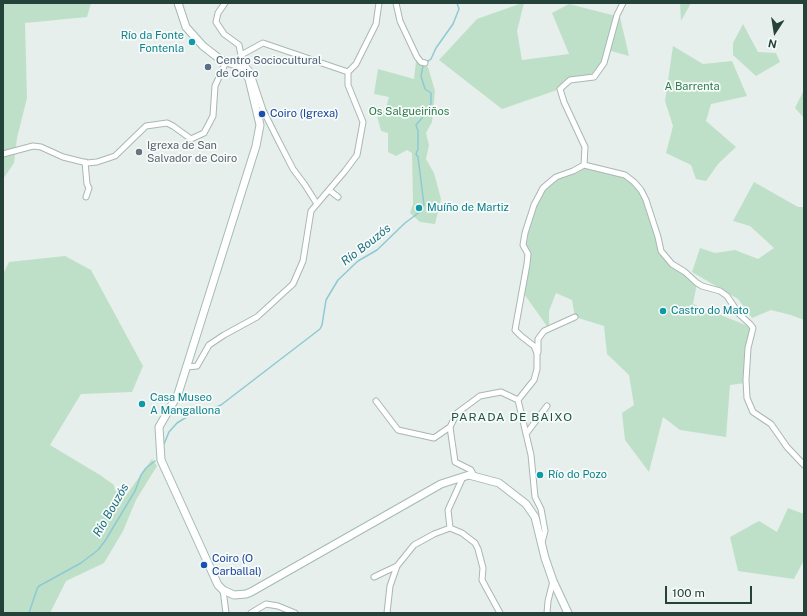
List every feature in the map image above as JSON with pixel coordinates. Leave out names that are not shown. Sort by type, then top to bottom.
[{"type":"street","points":[[178,3],[186,27],[203,46],[221,60],[226,62],[239,60],[263,43],[348,72]]},
{"type":"street","points":[[225,3],[218,13],[216,22],[224,34],[239,45],[239,60],[249,79],[260,125],[259,136],[178,394],[159,427],[161,457],[218,585],[223,590],[234,595],[251,592],[442,484],[469,475],[499,483],[526,504],[535,517],[545,558],[553,581],[568,613]]},
{"type":"street","points":[[187,367],[197,366],[209,345],[257,317],[293,284],[303,261],[311,211],[357,155],[363,122],[348,85],[348,72],[356,64],[376,24],[379,3]]},
{"type":"street","points":[[396,3],[400,21],[418,57],[421,62],[425,63]]},
{"type":"street","points":[[584,165],[585,148],[564,102],[560,89],[570,80],[594,77],[604,63],[617,15],[623,3]]},
{"type":"street","points":[[239,60],[250,71],[263,110],[277,138],[293,169],[317,204]]},
{"type":"street","points":[[3,154],[33,146],[41,147],[63,158],[85,162],[97,162],[115,156],[146,126],[167,123],[190,138],[204,133],[213,116],[214,86],[226,62]]},
{"type":"street","points":[[85,162],[87,184],[89,188],[86,197]]},
{"type":"street","points":[[538,353],[534,346],[515,330],[528,254],[523,245],[525,233],[534,205],[544,188],[556,177],[573,172],[584,165],[625,175],[641,190],[646,200],[661,251],[672,264],[685,272],[697,283],[720,291],[727,296],[739,314],[753,328],[748,348],[746,380],[747,398],[753,412],[771,424],[787,447],[804,465]]},
{"type":"street","points":[[329,190],[338,197]]},
{"type":"street","points":[[518,400],[534,380],[537,369],[538,339],[544,332],[575,317]]},
{"type":"street","points":[[376,401],[398,430],[434,438],[450,427],[458,413],[480,396],[501,392],[518,400]]},
{"type":"street","points":[[518,400],[531,455],[535,497],[541,509],[545,531],[542,543]]},
{"type":"street","points":[[526,434],[547,406]]},
{"type":"street","points":[[450,427],[455,462],[471,470],[474,476]]},
{"type":"street","points":[[450,528],[448,510],[463,477]]},
{"type":"street","points":[[387,613],[390,586],[397,566],[414,545],[434,534],[450,528],[462,533],[475,543],[483,568],[482,580],[500,613]]},
{"type":"street","points":[[374,577],[397,566]]},
{"type":"street","points":[[547,613],[548,601],[553,581]]},
{"type":"street","points":[[223,590],[226,613]]},
{"type":"street","points":[[251,613],[266,604],[278,606],[295,613]]},
{"type":"green space","points":[[3,3],[91,3],[87,17],[25,23],[27,98],[17,138],[14,163],[3,179]]},
{"type":"green space","points":[[524,3],[517,31],[522,60],[569,54],[552,13],[569,4],[620,17],[629,56],[608,50],[604,63],[594,77],[570,80],[560,89],[502,109],[439,60],[477,19]]},
{"type":"green space","points":[[680,3],[691,3],[681,21]]},
{"type":"green space","points":[[743,24],[758,52],[776,53],[780,62],[756,76],[733,55],[733,43]]},
{"type":"green space","name":"A Barrenta","points":[[673,46],[703,64],[732,61],[747,96],[711,104],[706,121],[736,147],[718,164],[706,181],[696,179],[691,165],[666,153],[673,126],[665,101]]},
{"type":"green space","points":[[803,61],[804,118],[795,108],[803,92]]},
{"type":"green space","name":"Os Salgueiriños","points":[[416,62],[428,67],[435,91],[432,122],[426,133],[429,145],[426,159],[434,173],[441,199],[435,224],[420,222],[410,213],[413,204],[412,153],[407,150],[396,156],[388,152],[388,133],[381,131],[376,112],[385,111],[389,97],[374,94],[378,69],[414,79]]},
{"type":"green space","points":[[584,165],[625,175],[641,190],[661,251],[697,283],[693,304],[753,328],[746,383],[730,385],[726,437],[680,430],[663,417],[649,472],[625,440],[622,413],[634,405],[629,375],[607,354],[604,326],[575,317],[572,300],[556,293],[549,311],[549,329],[522,291],[528,254],[523,245],[525,233],[543,188],[556,177]]},
{"type":"green space","points":[[754,182],[798,207],[804,207],[804,320],[771,310],[752,318],[738,299],[692,272],[700,248],[715,253],[735,250],[758,259],[774,248],[750,226],[733,221]]},
{"type":"green space","points":[[65,256],[91,270],[143,366],[132,392],[81,394],[50,445],[100,475],[114,485],[115,490],[125,497],[152,459],[157,466],[136,500],[123,531],[104,563],[66,581],[50,613],[3,613],[3,274],[9,262]]},
{"type":"green space","points":[[788,508],[804,514],[804,560],[794,579],[738,571],[730,537],[759,521],[777,532]]},
{"type":"waterway","name":"Río Bouzós","points":[[427,62],[431,59],[436,48],[453,24],[459,9],[457,3]]},
{"type":"waterway","name":"Río Bouzós","points":[[164,444],[169,432],[177,423],[201,408],[214,408],[221,405],[320,329],[326,300],[338,280],[358,261],[377,250],[405,223],[421,211],[424,205],[418,157],[416,154],[418,149],[418,131],[416,125],[427,112],[431,103],[431,93],[425,89],[421,76],[424,65]]},
{"type":"waterway","name":"Río Bouzós","points":[[29,613],[39,586],[81,563],[98,550],[135,491],[141,475],[146,468],[155,461]]},
{"type":"place","name":"Río da Fonte Fontenla","points":[[192,42]]},
{"type":"place","name":"Centro Sociocultural de Coiro","points":[[208,67]]},
{"type":"place","name":"Coiro (Igrexa)","points":[[262,114]]},
{"type":"place","name":"Igrexa de San Salvador de Coiro","points":[[139,152]]},
{"type":"place","name":"Muíño de Martiz","points":[[419,208]]},
{"type":"place","name":"Castro do Mato","points":[[663,311]]},
{"type":"place","name":"Casa Museo A Mangallona","points":[[142,404]]},
{"type":"place","name":"Río do Pozo","points":[[540,475]]},
{"type":"place","name":"Coiro (O Carballal)","points":[[204,565]]},
{"type":"district","name":"PARADA DE BAIXO","points":[[512,417]]}]
